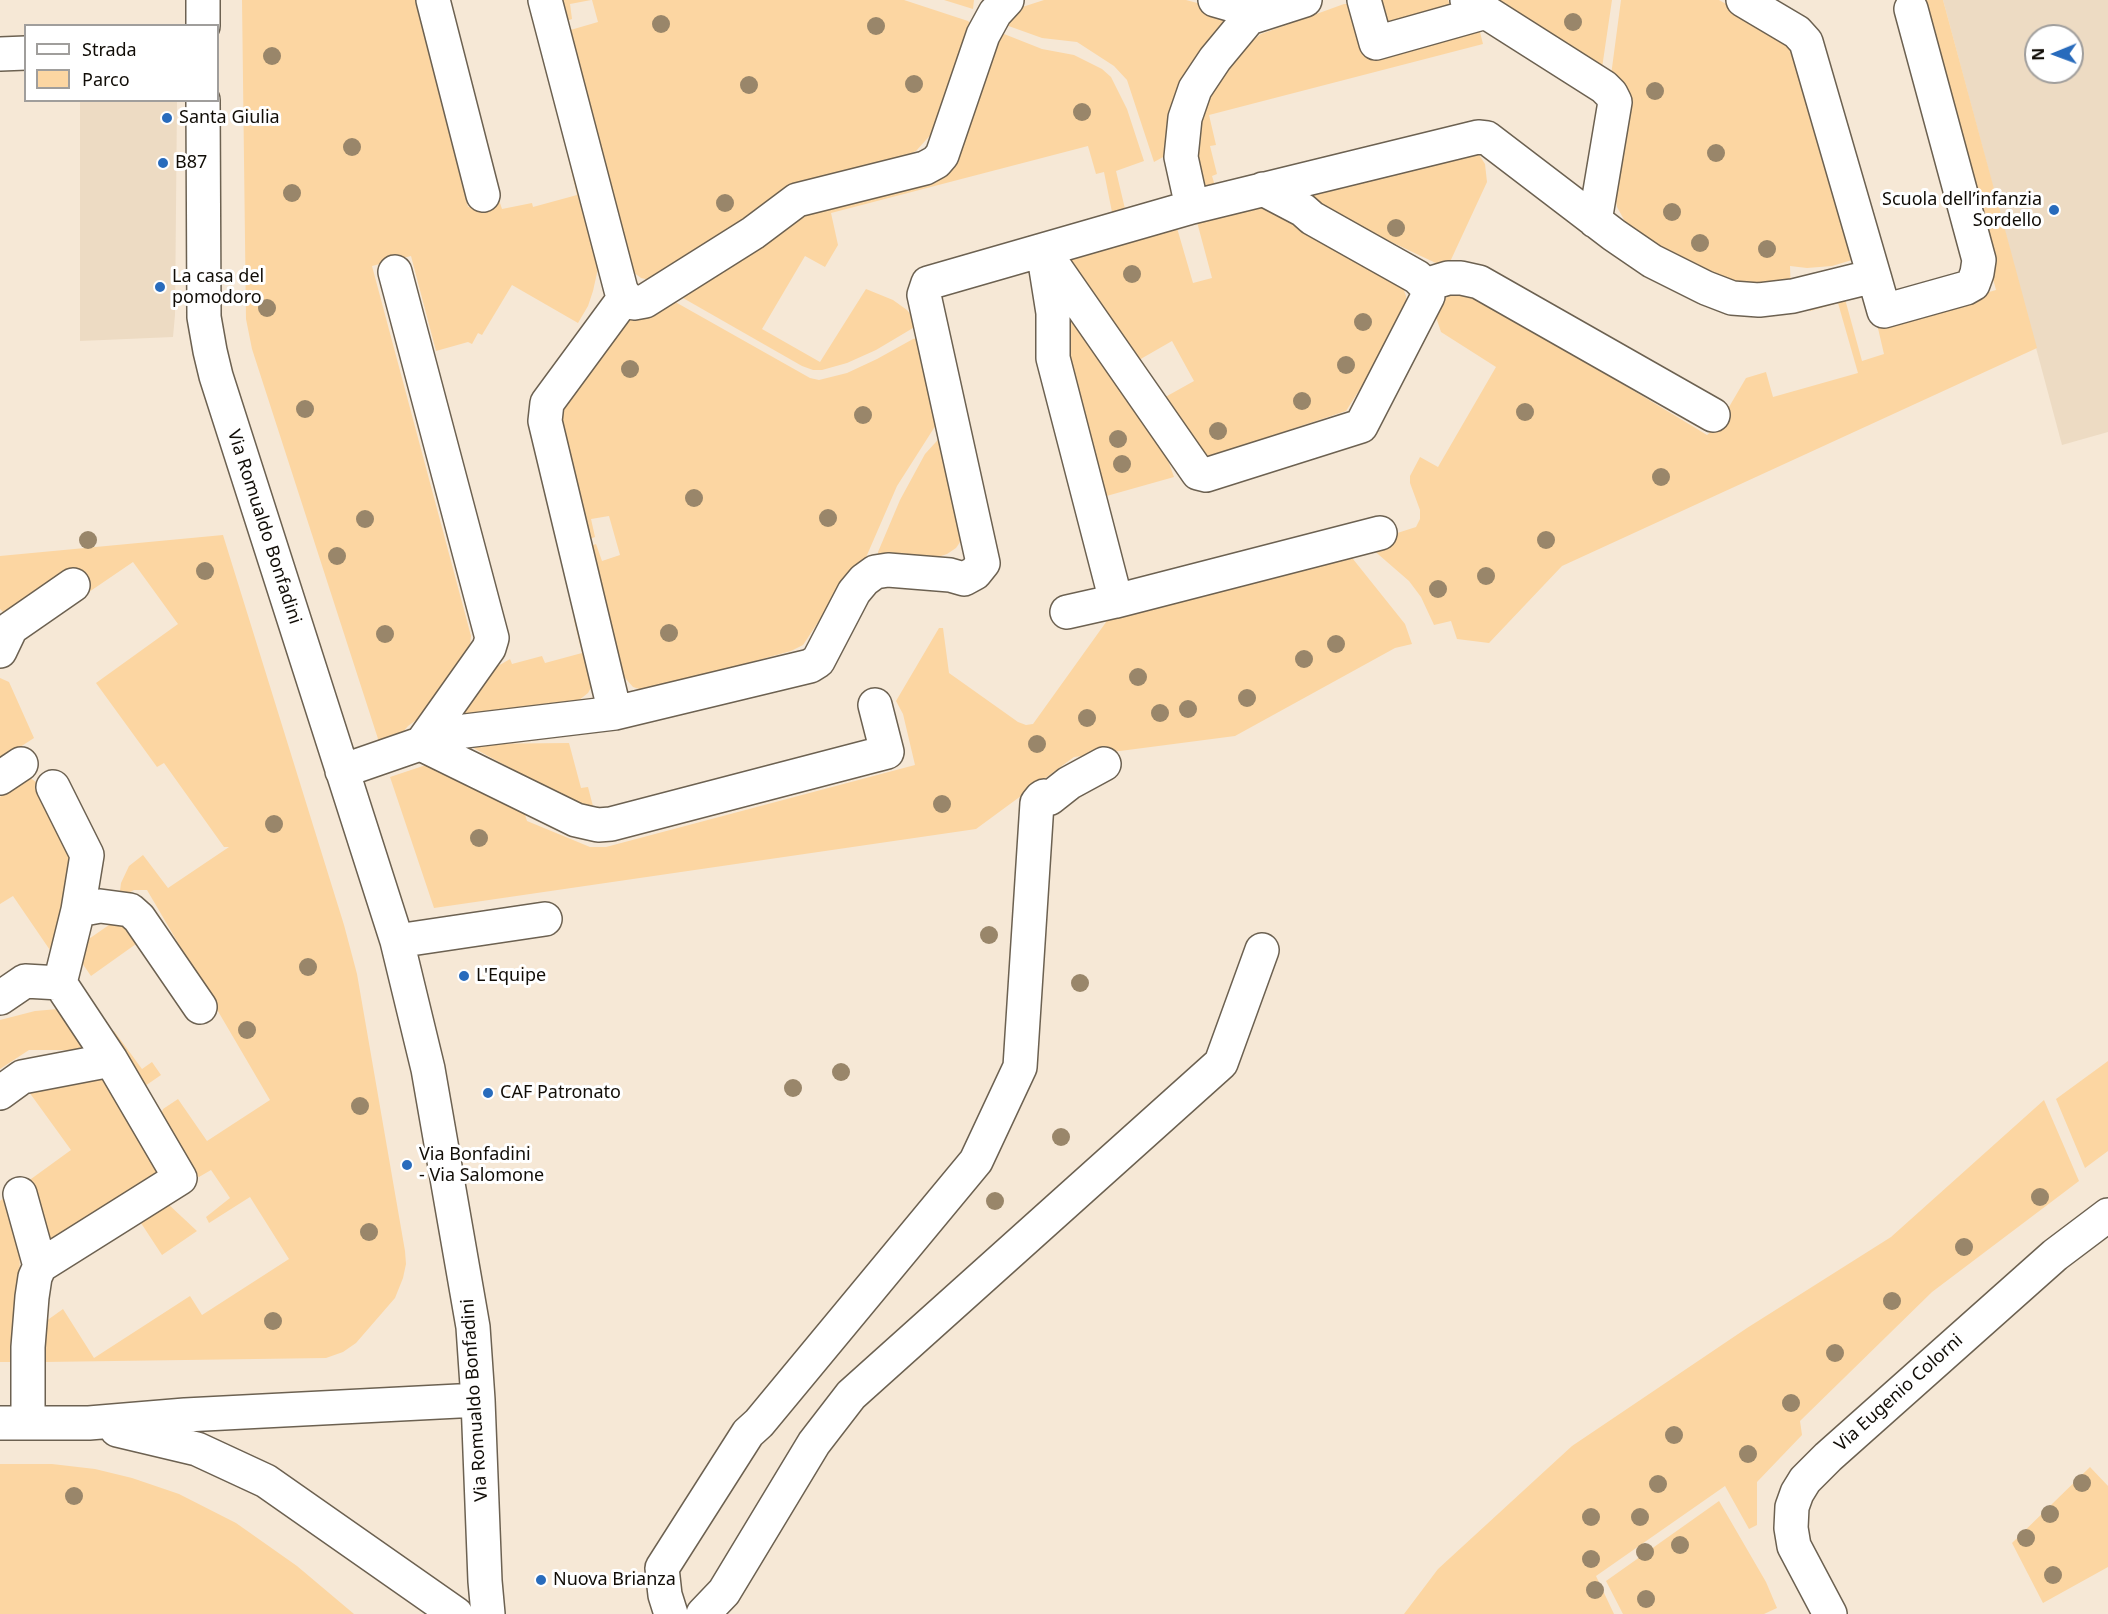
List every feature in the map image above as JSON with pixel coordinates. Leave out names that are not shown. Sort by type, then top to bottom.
[{"type":"street","points":[[203,0],[203,24]]},
{"type":"street","points":[[433,0],[483,195]]},
{"type":"street","points":[[545,0],[618,279],[626,297],[634,303],[645,301],[753,233],[797,200],[925,168],[936,162],[942,155],[983,35],[995,13],[1006,0]]},
{"type":"street","points":[[1192,207],[1181,157],[1185,118],[1195,89],[1234,6],[1305,0]]},
{"type":"street","points":[[1364,0],[1376,44],[1476,6],[1604,87],[1615,102],[1595,221]]},
{"type":"street","points":[[1743,0],[1791,28],[1806,42],[1884,311],[1966,288],[1973,284],[1979,260],[1911,9]]},
{"type":"street","points":[[0,54],[24,53]]},
{"type":"street","name":"Via Romualdo Bonfadini","points":[[203,102],[204,317],[210,351],[216,376],[397,940],[428,1069],[473,1327],[488,1614]]},
{"type":"street","points":[[342,771],[465,730],[615,713],[810,666],[818,661],[854,592],[875,572],[888,570],[950,575],[964,579],[975,573],[984,562],[924,295],[928,283],[1192,207],[1479,137],[1487,138],[1595,221],[1652,261],[1706,288],[1732,298],[1759,300],[1793,296],[1874,276]]},
{"type":"street","points":[[1043,250],[1198,473],[1206,475],[1361,426],[1428,296],[1425,285],[1417,277],[1263,189]]},
{"type":"street","points":[[1043,250],[1053,312],[1053,358],[1116,601]]},
{"type":"street","points":[[395,272],[492,638],[489,648],[421,744]]},
{"type":"street","points":[[1425,285],[1448,278],[1479,282],[1713,415]]},
{"type":"street","points":[[615,713],[545,421],[547,403],[626,297]]},
{"type":"street","points":[[1067,612],[1380,532]]},
{"type":"street","points":[[0,651],[11,628],[73,585]]},
{"type":"street","points":[[421,744],[576,820],[598,825],[611,824],[887,752],[875,705]]},
{"type":"street","points":[[671,1614],[665,1595],[662,1569],[748,1433],[759,1423],[976,1161],[1020,1067],[1037,803],[1044,796],[1050,798],[1069,783],[1104,764]]},
{"type":"street","points":[[53,787],[87,855],[78,910],[60,983],[111,1060],[180,1178],[40,1266],[34,1278],[28,1347],[14,1423],[88,1423],[185,1415],[478,1400]]},
{"type":"street","points":[[78,910],[100,906],[130,910],[138,918],[200,1008]]},
{"type":"street","points":[[397,940],[545,919]]},
{"type":"street","points":[[703,1614],[723,1592],[814,1443],[851,1395],[1221,1063],[1262,950]]},
{"type":"street","points":[[0,998],[25,981],[60,983]]},
{"type":"street","points":[[0,1093],[22,1077],[111,1060]]},
{"type":"street","points":[[20,1194],[40,1266]]},
{"type":"street","name":"Via Eugenio Colorni","points":[[1830,1614],[1794,1546],[1791,1528],[1792,1507],[1805,1480],[2055,1255],[2108,1215]]},
{"type":"street","points":[[88,1423],[196,1449],[266,1481],[456,1614]]},
{"type":"shaded area","name":"Scuola dell’infanzia Sordello","points":[[1943,0],[2108,0],[2108,432],[2062,445]]},
{"type":"shaded area","points":[[80,102],[177,102],[173,337],[80,341]]},
{"type":"green space","points":[[242,0],[415,0],[468,207],[499,200],[502,209],[532,203],[533,207],[577,195],[560,124],[564,123],[599,264],[588,306],[578,323],[512,285],[482,335],[478,333],[472,344],[468,342],[436,351],[411,256],[372,266],[471,636],[470,644],[433,708],[408,726],[403,732],[403,738],[380,745],[252,349],[246,319]]},
{"type":"green space","points":[[558,0],[591,0],[570,4],[572,19],[564,22]]},
{"type":"green space","points":[[592,0],[904,0],[968,21],[971,24],[935,130],[916,151],[804,185],[650,280],[641,278],[633,272],[567,31],[598,22]]},
{"type":"green space","points":[[944,0],[974,0],[973,9]]},
{"type":"green space","points":[[1044,0],[1186,0],[1216,8],[1228,17],[1168,129],[1165,156],[1154,162],[1127,80],[1114,66],[1077,42],[1042,38],[1003,24],[1010,11]]},
{"type":"green space","points":[[1378,0],[1448,0],[1450,5],[1449,9],[1392,23],[1382,18]]},
{"type":"green space","points":[[1494,0],[1612,0],[1602,68]]},
{"type":"green space","points":[[1621,0],[1719,0],[1781,35],[1798,60],[1852,260],[1832,266],[1807,268],[1790,266],[1791,292],[1707,279],[1627,225],[1617,207],[1614,190],[1610,83]]},
{"type":"green space","points":[[1909,0],[1943,0],[2037,348],[1562,566],[1489,643],[1457,639],[1451,621],[1434,625],[1421,597],[1409,581],[1371,548],[1388,536],[1416,527],[1420,519],[1420,510],[1410,483],[1410,476],[1420,457],[1438,467],[1496,367],[1441,332],[1436,317],[1437,308],[1455,291],[1470,292],[1707,435],[1729,416],[1729,407],[1746,378],[1766,372],[1773,397],[1858,373],[1838,303],[1810,311],[1807,302],[1845,299],[1862,361],[1884,354],[1877,324],[1996,290],[1919,5]]},
{"type":"green space","points":[[1344,4],[1352,4],[1370,55],[1479,28],[1483,44],[1209,115],[1216,145],[1210,146],[1217,174],[1212,176],[1216,189],[1203,192],[1192,133],[1195,113],[1237,53],[1261,34]]},
{"type":"green space","points":[[999,32],[1042,49],[1074,55],[1102,69],[1111,77],[1127,109],[1144,161],[1116,171],[1126,213],[1120,218],[1118,211],[1112,212],[1104,172],[1096,174],[1088,146],[831,213],[838,245],[825,267],[805,256],[762,329],[820,362],[866,289],[893,300],[907,310],[917,323],[913,328],[876,350],[847,363],[822,370],[802,366],[669,290],[815,208],[953,168],[972,102]]},
{"type":"green space","points":[[1476,150],[1485,164],[1487,182],[1449,264],[1440,265],[1313,205],[1309,193]]},
{"type":"green space","points":[[1265,203],[1402,285],[1407,306],[1404,320],[1346,411],[1262,439],[1214,466],[1160,400],[1194,381],[1172,341],[1132,364],[1070,263],[1076,251],[1177,228],[1193,283],[1212,278],[1197,222]]},
{"type":"green space","points":[[670,299],[810,378],[819,380],[847,373],[913,339],[923,337],[941,417],[897,486],[864,562],[848,577],[803,645],[791,651],[650,690],[642,690],[633,687],[619,671],[587,547],[596,544],[602,561],[620,555],[609,516],[591,519],[595,537],[586,540],[557,430],[562,402],[624,315]]},
{"type":"green space","points":[[1072,319],[1163,446],[1174,477],[1103,497],[1071,383],[1065,322]]},
{"type":"green space","points":[[945,432],[965,535],[956,548],[947,554],[929,560],[878,558],[878,552],[900,500],[925,454]]},
{"type":"green space","points":[[223,535],[344,925],[357,974],[405,1251],[406,1264],[403,1278],[395,1298],[356,1343],[343,1352],[326,1358],[44,1362],[42,1324],[63,1309],[94,1358],[190,1296],[202,1315],[289,1259],[250,1197],[209,1223],[206,1217],[230,1198],[211,1170],[199,1177],[196,1175],[160,1119],[163,1109],[178,1099],[207,1141],[270,1100],[147,890],[134,890],[124,895],[120,891],[129,866],[143,855],[168,888],[229,847],[224,847],[164,763],[157,767],[96,683],[178,624],[133,562],[89,592],[74,569],[4,613],[0,609],[0,556]]},
{"type":"green space","points":[[1349,554],[1405,624],[1412,644],[1395,648],[1235,736],[1074,757],[976,829],[434,908],[390,777],[432,763],[520,800],[527,821],[590,847],[606,847],[915,765],[903,714],[896,701],[939,628],[943,628],[949,673],[1018,722],[1026,725],[1033,724],[1109,618]]},
{"type":"green space","points":[[579,610],[594,682],[588,693],[578,701],[458,717],[498,666],[510,659],[512,664],[542,656],[545,663],[582,653],[574,620]]},
{"type":"green space","points":[[0,678],[9,682],[34,738],[0,760]]},
{"type":"green space","points":[[569,743],[581,788],[588,787],[595,814],[466,744]]},
{"type":"green space","points":[[28,776],[45,789],[68,834],[69,866],[54,956],[13,896],[0,904],[0,797]]},
{"type":"green space","points":[[119,918],[136,944],[91,976],[73,950]]},
{"type":"green space","points":[[58,1009],[88,1050],[29,1050],[0,1069],[0,1020],[35,1011]]},
{"type":"green space","points":[[114,1031],[142,1069],[152,1062],[161,1075],[145,1086],[110,1035]]},
{"type":"green space","points":[[2108,1061],[2108,1151],[2085,1168],[2056,1099]]},
{"type":"green space","points":[[101,1071],[158,1172],[153,1181],[54,1244],[49,1240],[20,1187],[71,1150],[29,1092]]},
{"type":"green space","points":[[2044,1100],[2079,1181],[1932,1292],[1800,1421],[1802,1435],[1757,1482],[1757,1525],[1749,1529],[1725,1486],[1596,1576],[1614,1614],[1404,1614],[1438,1569],[1572,1446],[1747,1328],[1891,1237]]},
{"type":"green space","points":[[10,1193],[19,1211],[21,1362],[0,1362],[0,1201]]},
{"type":"green space","points":[[167,1203],[197,1231],[162,1255],[141,1223]]},
{"type":"green space","points":[[0,1464],[52,1464],[95,1469],[132,1478],[179,1494],[236,1523],[297,1566],[354,1614],[0,1614]]},
{"type":"green space","points":[[2090,1467],[2108,1486],[2108,1567],[2043,1603],[2012,1543]]},
{"type":"green space","points":[[1719,1501],[1766,1582],[1777,1608],[1764,1614],[1623,1614],[1606,1581]]},
{"type":"place","name":"Santa Giulia","points":[[167,118]]},
{"type":"place","name":"B87","points":[[163,163]]},
{"type":"place","name":"Scuola dell’infanzia Sordello","points":[[2054,210]]},
{"type":"place","name":"La casa del pomodoro","points":[[160,287]]},
{"type":"place","name":"L'Equipe","points":[[464,976]]},
{"type":"place","name":"CAF Patronato","points":[[488,1093]]},
{"type":"place","name":"Via Bonfadini - Via Salomone","points":[[407,1165]]},
{"type":"place","name":"Nuova Brianza","points":[[541,1580]]}]
